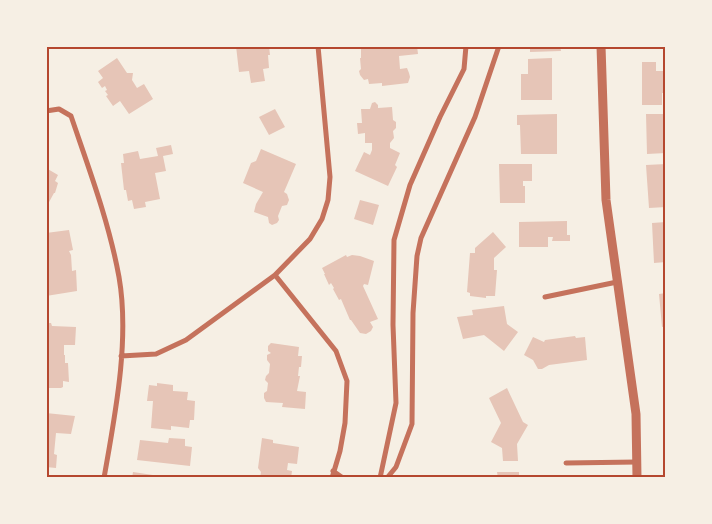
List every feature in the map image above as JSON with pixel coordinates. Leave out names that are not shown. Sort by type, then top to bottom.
[{"type":"street","points":[[121,356],[156,354],[186,340],[275,275],[310,239],[322,219],[328,200],[330,177],[318,46]]},
{"type":"street","points":[[380,478],[396,402],[393,325],[394,240],[410,185],[440,117],[464,69],[466,46]]},
{"type":"street","points":[[387,478],[396,467],[412,424],[413,314],[417,256],[421,238],[475,117],[499,46]]},
{"type":"street","points":[[601,46],[606,200],[636,414],[637,478]]},
{"type":"street","points":[[46,112],[59,109],[71,116],[104,215],[119,278],[122,320],[121,356],[118,394],[104,478]]},
{"type":"street","points":[[275,275],[336,351],[346,381],[345,423],[340,451],[332,478]]},
{"type":"street","points":[[545,297],[617,282]]},
{"type":"street","points":[[566,463],[637,462]]},
{"type":"street","points":[[333,471],[343,478]]},
{"type":"building","points":[[236,46],[269,46],[269,68],[263,69],[265,81],[251,83],[249,71],[239,72]]},
{"type":"building","points":[[361,46],[417,46],[418,54],[399,56],[400,69],[407,68],[409,73],[408,83],[382,86],[382,83],[369,84],[368,79],[364,80],[359,71],[361,69]]},
{"type":"building","points":[[530,46],[560,46],[561,51],[530,52]]},
{"type":"building","points":[[117,58],[127,73],[133,73],[132,80],[137,88],[144,84],[153,99],[129,114],[120,101],[113,106],[106,96],[108,95],[105,91],[107,90],[105,86],[102,88],[98,82],[103,78],[98,71]]},
{"type":"building","points":[[552,58],[552,100],[521,100],[521,74],[528,74],[528,59]]},
{"type":"building","points":[[642,62],[656,62],[656,71],[666,71],[666,93],[662,93],[662,105],[642,105]]},
{"type":"building","points":[[375,102],[378,108],[392,107],[393,120],[396,122],[396,128],[393,131],[394,138],[390,143],[390,148],[400,153],[395,165],[397,167],[388,186],[355,171],[364,152],[370,155],[372,150],[372,143],[365,143],[365,133],[358,134],[357,123],[362,123],[361,109],[370,109],[372,103]]},
{"type":"building","points":[[275,109],[285,127],[269,135],[259,117]]},
{"type":"building","points":[[557,114],[557,154],[521,154],[520,125],[517,125],[517,115]]},
{"type":"building","points":[[646,114],[665,114],[666,153],[647,154]]},
{"type":"building","points":[[171,145],[173,154],[163,156],[166,171],[155,173],[160,199],[145,202],[146,207],[134,209],[132,200],[128,201],[126,190],[124,190],[121,163],[124,163],[123,154],[138,151],[140,159],[158,156],[156,148]]},
{"type":"building","points":[[261,149],[296,164],[284,192],[289,200],[287,205],[282,206],[277,223],[272,225],[269,223],[268,217],[254,212],[263,192],[243,183],[251,163],[256,161]]},
{"type":"building","points":[[499,164],[532,164],[532,181],[523,181],[523,186],[525,186],[525,203],[500,203]]},
{"type":"building","points":[[666,164],[666,207],[649,208],[646,165]]},
{"type":"building","points":[[46,168],[58,175],[55,181],[58,183],[55,193],[48,204],[46,203]]},
{"type":"building","points":[[360,200],[379,205],[373,225],[354,219]]},
{"type":"building","points":[[567,221],[567,235],[570,235],[570,241],[552,241],[553,237],[548,237],[548,247],[519,247],[519,222]]},
{"type":"building","points":[[666,222],[666,262],[654,263],[652,223]]},
{"type":"building","points":[[69,230],[73,250],[69,251],[72,271],[76,270],[77,291],[46,296],[46,233]]},
{"type":"building","points":[[493,232],[506,247],[494,258],[494,270],[497,270],[495,296],[486,296],[486,298],[470,296],[470,293],[467,292],[470,253],[475,253],[475,248]]},
{"type":"building","points":[[346,255],[347,257],[352,255],[360,256],[374,261],[368,285],[364,284],[363,286],[378,319],[370,322],[373,327],[366,334],[360,333],[350,320],[341,299],[339,300],[331,283],[329,285],[322,268]]},
{"type":"building","points":[[666,293],[666,326],[662,327],[659,294]]},
{"type":"building","points":[[504,306],[507,324],[518,332],[504,351],[484,335],[463,339],[457,317],[473,315],[472,310]]},
{"type":"building","points":[[46,323],[51,323],[52,326],[76,327],[75,345],[64,345],[65,363],[68,363],[69,382],[63,381],[63,387],[61,388],[46,388]]},
{"type":"building","points":[[575,336],[576,338],[585,337],[587,360],[549,365],[538,369],[533,360],[524,355],[533,337],[544,342],[545,340]]},
{"type":"building","points":[[271,343],[299,347],[298,356],[302,356],[297,391],[306,392],[305,409],[282,407],[283,403],[266,402],[264,393],[267,391],[268,383],[265,380],[269,373],[270,364],[267,360],[267,355],[271,353],[268,351],[268,346]]},
{"type":"building","points":[[157,383],[173,385],[173,391],[188,392],[187,400],[195,401],[194,420],[190,420],[189,428],[171,426],[171,430],[151,428],[153,401],[147,401],[149,385],[157,386]]},
{"type":"building","points":[[507,388],[523,422],[528,425],[517,444],[518,461],[503,461],[502,448],[491,442],[501,423],[489,398]]},
{"type":"building","points":[[46,413],[75,416],[71,434],[56,433],[54,454],[57,455],[56,468],[46,467]]},
{"type":"building","points":[[169,438],[185,439],[185,446],[192,447],[190,466],[137,460],[140,440],[168,443]]},
{"type":"building","points":[[262,438],[273,440],[273,443],[299,447],[297,464],[288,463],[287,470],[292,471],[291,478],[260,478],[261,472],[258,468]]},
{"type":"building","points":[[133,472],[166,477],[166,478],[132,478]]},
{"type":"building","points":[[497,472],[519,472],[519,478],[498,478]]}]
